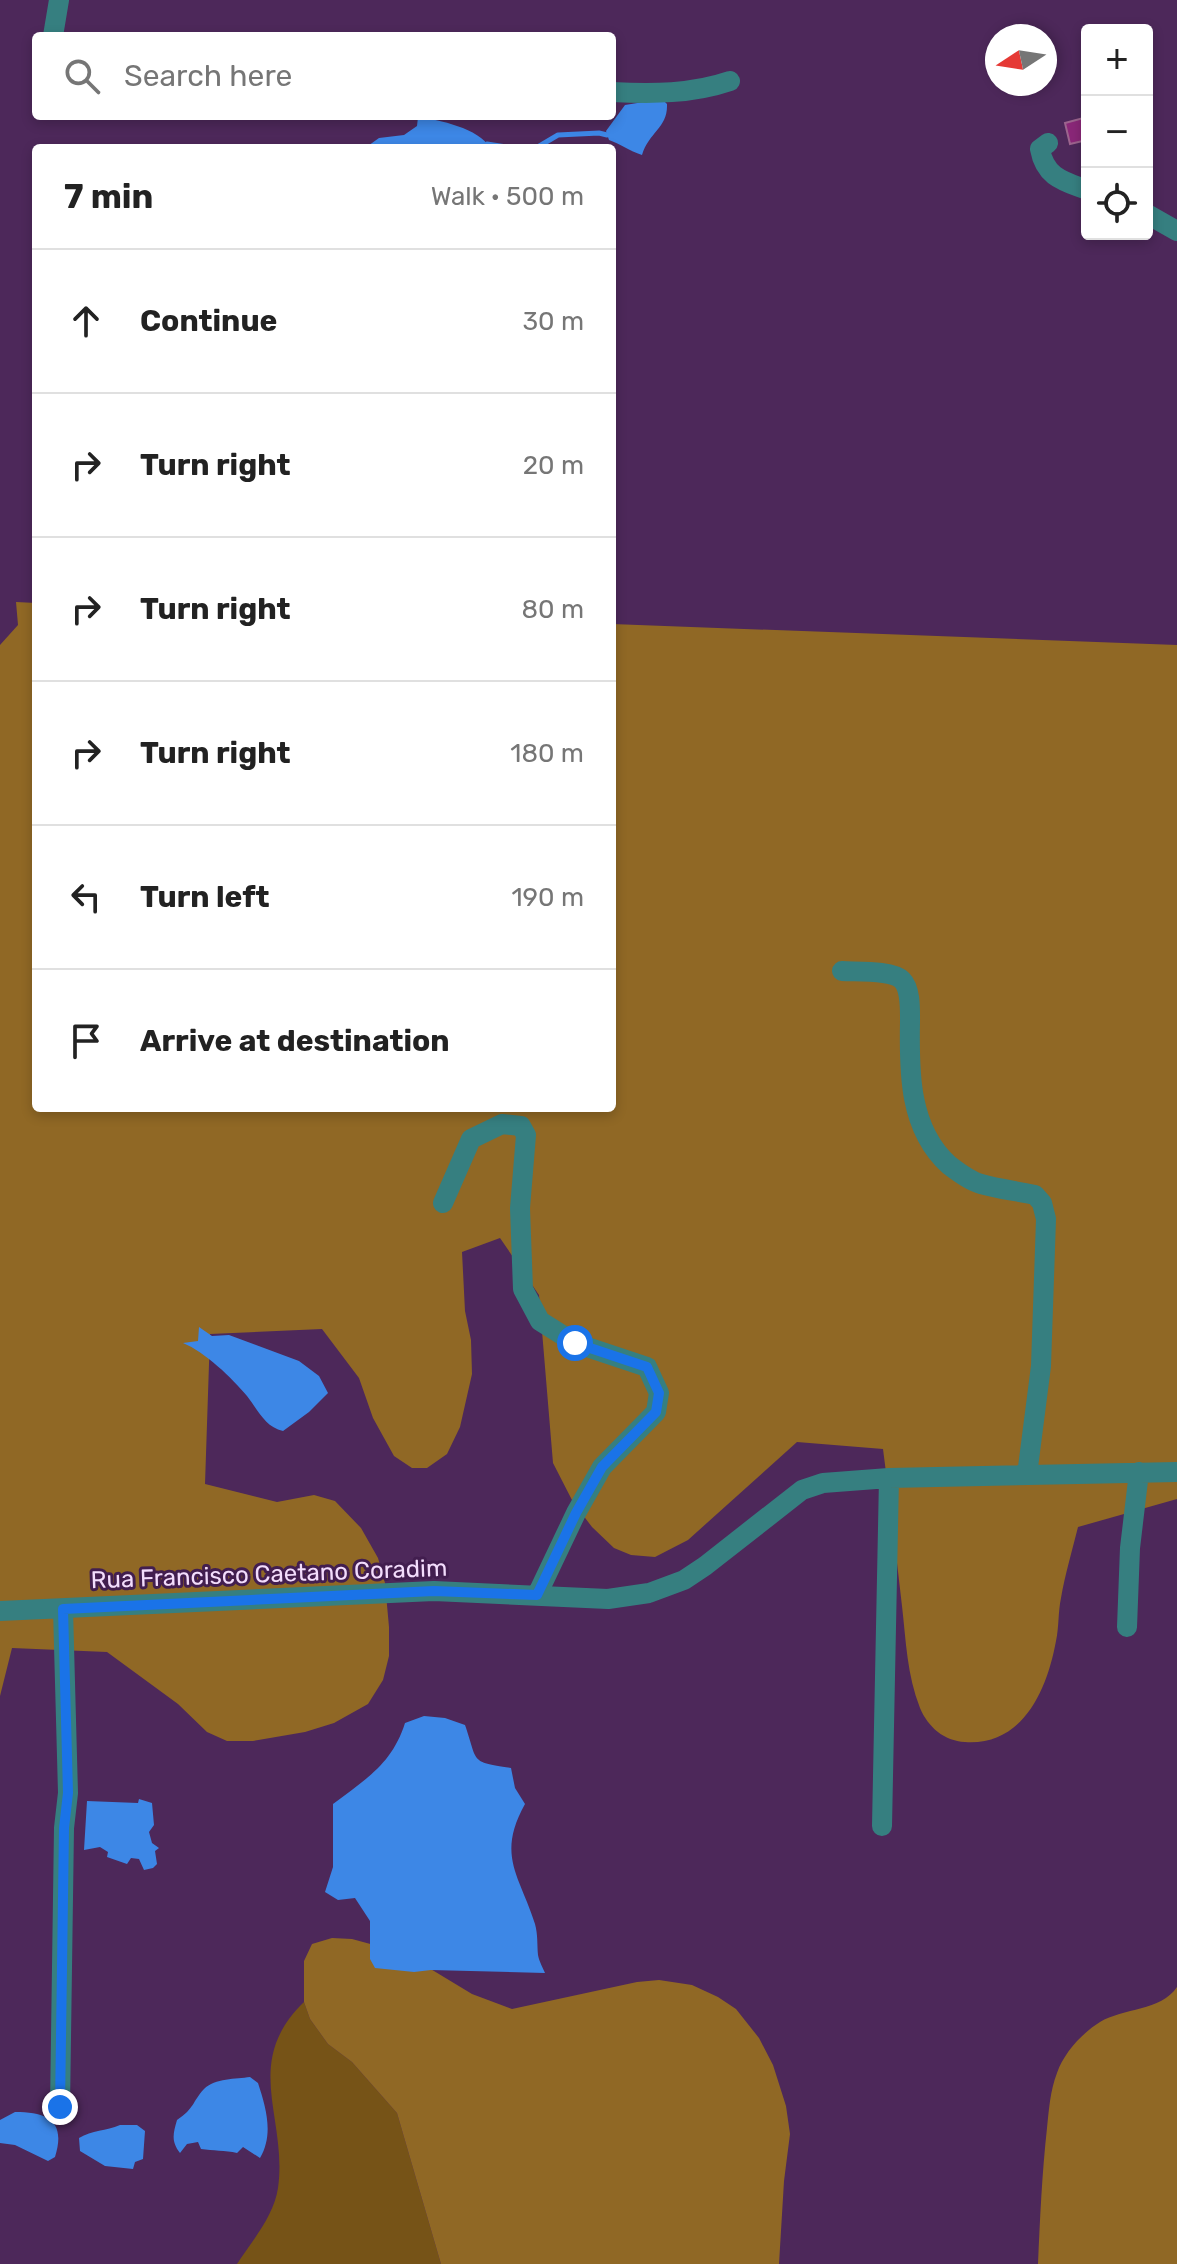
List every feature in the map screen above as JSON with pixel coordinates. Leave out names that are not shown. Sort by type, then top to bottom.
[{"type":"street","points":[[54,32],[59,0]]},
{"type":"street","points":[[616,92],[654,94],[710,88],[730,81]]},
{"type":"street","points":[[1048,143],[1040,149],[1043,162],[1060,181],[1081,188]]},
{"type":"street","points":[[1153,217],[1177,231]]},
{"type":"street","points":[[842,971],[889,974],[902,980],[907,988],[916,1111],[937,1153],[956,1171],[978,1183],[1035,1195],[1045,1211],[1041,1366],[1027,1475]]},
{"type":"street","points":[[443,1203],[471,1139],[502,1124],[521,1126],[526,1135],[520,1208],[523,1289],[540,1321],[575,1343],[647,1367],[659,1393],[656,1412],[602,1467],[537,1595]]},
{"type":"street","points":[[1127,1627],[1131,1536],[1139,1472]]},
{"type":"street","name":"Rua Francisco Caetano Coradim","points":[[0,1611],[434,1591],[608,1599],[649,1593],[684,1580],[802,1490],[823,1483],[889,1478],[1177,1472]]},
{"type":"street","points":[[882,1826],[889,1478]]},
{"type":"street","points":[[60,2107],[64,1828],[68,1793],[63,1609]]},
{"type":"shaded area","points":[[16,602],[32,603],[32,1112],[616,1112],[616,624],[1177,645],[1177,1499],[1078,1527],[1059,1609],[1052,1660],[1039,1696],[1017,1725],[985,1741],[957,1741],[938,1732],[920,1708],[908,1658],[883,1449],[797,1442],[688,1540],[655,1557],[631,1555],[614,1548],[592,1527],[573,1502],[553,1463],[539,1295],[500,1238],[462,1252],[472,1374],[460,1427],[447,1454],[427,1468],[412,1468],[394,1456],[373,1418],[359,1378],[322,1329],[210,1334],[205,1484],[277,1502],[314,1495],[335,1501],[361,1528],[378,1558],[385,1583],[389,1656],[383,1680],[368,1704],[334,1723],[305,1732],[253,1741],[227,1741],[207,1732],[178,1704],[107,1652],[12,1648],[0,1696],[0,645],[18,625]]},
{"type":"shaded area","points":[[332,1938],[352,1939],[385,1948],[429,1968],[472,1994],[512,2009],[659,1980],[692,1985],[736,2009],[759,2038],[773,2065],[786,2106],[790,2134],[779,2264],[441,2264],[397,2113],[352,2062],[328,2044],[310,2019],[304,2002],[304,1961],[312,1944]]},
{"type":"shaded area","points":[[1177,1987],[1177,2264],[1038,2264],[1048,2114],[1053,2087],[1064,2058],[1086,2032],[1100,2022],[1161,2001]]},
{"type":"shaded area","points":[[304,2002],[310,2019],[328,2044],[352,2062],[397,2113],[441,2264],[237,2264],[262,2228],[276,2198],[279,2162],[271,2069],[275,2047],[285,2025]]},
{"type":"water","points":[[662,99],[667,104],[664,119],[642,155],[609,140],[606,131],[625,105]]},
{"type":"water","points":[[418,120],[447,123],[468,130],[487,144],[371,144],[379,138],[404,135],[417,126]]},
{"type":"water","points":[[199,1327],[212,1336],[229,1335],[299,1361],[319,1376],[328,1393],[283,1431],[277,1429],[267,1422],[226,1374],[183,1343],[198,1341]]},
{"type":"water","points":[[424,1716],[445,1718],[465,1725],[474,1753],[481,1762],[511,1768],[515,1788],[525,1804],[516,1822],[511,1852],[535,1924],[538,1955],[545,1973],[414,1972],[375,1968],[370,1959],[370,1921],[355,1898],[338,1900],[325,1892],[333,1867],[333,1804],[385,1760],[405,1723]]},
{"type":"water","points":[[139,1799],[152,1803],[154,1825],[149,1832],[152,1843],[159,1848],[155,1851],[157,1864],[153,1868],[144,1870],[139,1859],[131,1858],[127,1864],[107,1857],[108,1852],[100,1847],[84,1850],[87,1801],[138,1803]]},
{"type":"water","points":[[250,2077],[258,2083],[267,2121],[267,2140],[260,2158],[243,2147],[237,2153],[206,2150],[201,2149],[198,2142],[187,2144],[180,2153],[174,2137],[177,2120],[204,2089],[220,2081]]},
{"type":"water","points":[[15,2112],[37,2114],[52,2121],[58,2135],[55,2157],[48,2161],[15,2145],[0,2143],[0,2120]]},
{"type":"water","points":[[120,2125],[137,2125],[145,2131],[143,2159],[135,2162],[133,2169],[105,2166],[80,2151],[79,2138]]},
{"type":"building","points":[[1081,119],[1081,141],[1070,144],[1065,123]]},
{"type":"waterway","points":[[543,144],[558,135],[607,135]]},
{"type":"route","points":[[60,2107],[64,1828],[68,1793],[63,1609],[434,1591],[537,1595],[602,1467],[656,1412],[659,1393],[647,1367],[575,1343]]}]
